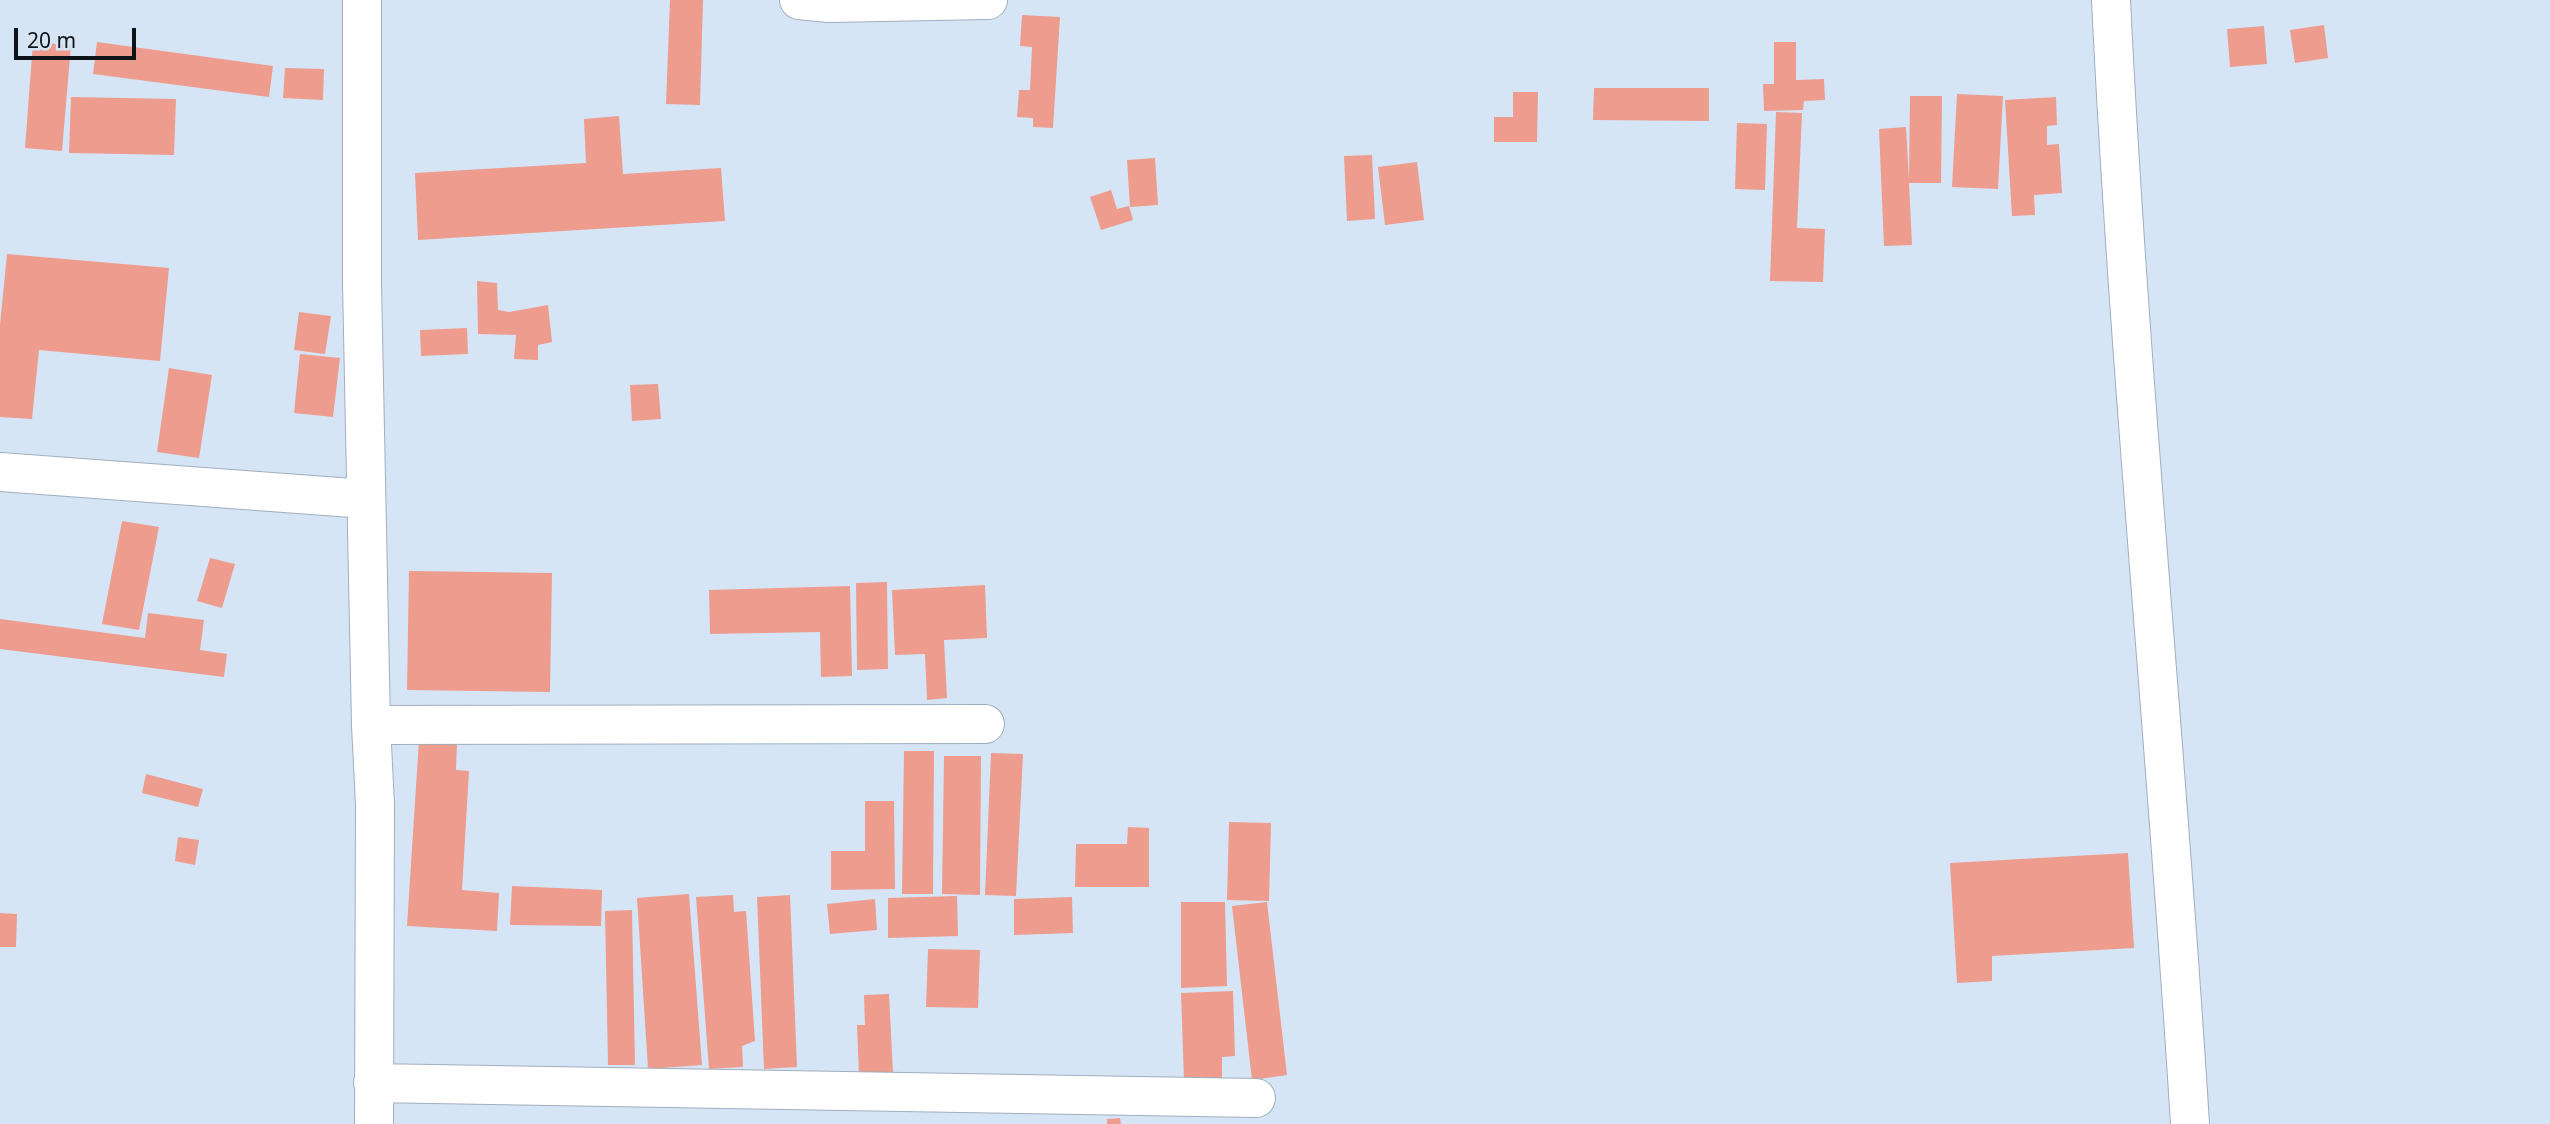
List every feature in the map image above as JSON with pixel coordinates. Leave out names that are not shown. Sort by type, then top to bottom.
[{"type":"street","points":[[362,0],[362,283],[375,805],[374,1124]]},
{"type":"street","points":[[799,0],[829,3],[988,0]]},
{"type":"street","points":[[2110,0],[2118,161],[2175,881],[2190,1124]]},
{"type":"street","points":[[0,472],[366,499]]},
{"type":"street","points":[[371,724],[985,724]]},
{"type":"street","points":[[373,1083],[1256,1098]]},
{"type":"building","points":[[670,0],[703,0],[700,105],[666,104]]},
{"type":"building","points":[[1022,15],[1060,17],[1053,128],[1033,127],[1033,118],[1017,117],[1019,90],[1030,90],[1032,47],[1020,46]]},
{"type":"building","points":[[2324,25],[2328,58],[2295,63],[2290,30]]},
{"type":"building","points":[[2264,26],[2267,64],[2230,67],[2227,29]]},
{"type":"building","points":[[33,42],[71,45],[62,151],[25,148]]},
{"type":"building","points":[[97,42],[273,66],[269,97],[93,74]]},
{"type":"building","points":[[1774,42],[1796,42],[1796,80],[1824,79],[1825,100],[1804,101],[1803,110],[1764,111],[1763,84],[1774,84]]},
{"type":"building","points":[[285,68],[324,69],[323,100],[283,98]]},
{"type":"building","points":[[1594,88],[1709,88],[1709,121],[1593,120]]},
{"type":"building","points":[[1513,92],[1538,92],[1537,142],[1494,142],[1494,117],[1513,117]]},
{"type":"building","points":[[1957,94],[2003,96],[1998,189],[1952,187]]},
{"type":"building","points":[[1910,96],[1942,96],[1941,183],[1909,183],[1912,245],[1884,246],[1879,129],[1906,127],[1909,180]]},
{"type":"building","points":[[71,97],[176,99],[174,155],[69,153]]},
{"type":"building","points":[[2056,97],[2057,125],[2047,126],[2047,145],[2059,144],[2062,193],[2034,195],[2035,215],[2012,216],[2005,100]]},
{"type":"building","points":[[1776,112],[1802,113],[1797,228],[1825,229],[1823,282],[1770,281]]},
{"type":"building","points":[[619,116],[623,174],[721,168],[725,221],[418,240],[415,173],[586,163],[584,119]]},
{"type":"building","points":[[1737,123],[1767,124],[1765,190],[1735,189]]},
{"type":"building","points":[[1372,155],[1375,219],[1347,221],[1344,156]]},
{"type":"building","points":[[1155,158],[1158,205],[1130,207],[1127,160]]},
{"type":"building","points":[[1417,162],[1424,220],[1385,225],[1378,167]]},
{"type":"building","points":[[1111,190],[1117,209],[1129,206],[1133,220],[1101,230],[1090,197]]},
{"type":"building","points":[[7,254],[169,268],[160,361],[39,350],[32,419],[0,417],[0,325]]},
{"type":"building","points":[[477,281],[497,283],[498,310],[509,312],[548,305],[552,342],[538,345],[538,360],[514,359],[516,335],[478,334]]},
{"type":"building","points":[[299,312],[331,316],[325,354],[294,350]]},
{"type":"building","points":[[467,328],[468,354],[421,356],[420,330]]},
{"type":"building","points":[[300,354],[340,358],[333,417],[294,413]]},
{"type":"building","points":[[169,368],[212,375],[199,458],[157,452]]},
{"type":"building","points":[[658,384],[661,419],[632,421],[630,385]]},
{"type":"building","points":[[122,521],[159,527],[139,630],[102,624]]},
{"type":"building","points":[[210,558],[235,564],[222,608],[197,601]]},
{"type":"building","points":[[409,571],[552,573],[550,692],[407,690]]},
{"type":"building","points":[[887,582],[888,669],[857,670],[856,583]]},
{"type":"building","points":[[985,585],[987,638],[944,640],[947,698],[927,700],[925,654],[895,655],[892,590]]},
{"type":"building","points":[[850,586],[852,676],[821,677],[820,632],[710,634],[709,590]]},
{"type":"building","points":[[148,613],[204,620],[200,650],[227,654],[224,677],[0,649],[0,619],[145,638]]},
{"type":"building","points":[[419,740],[457,742],[456,770],[469,771],[462,890],[499,893],[497,931],[407,926]]},
{"type":"building","points":[[904,751],[934,751],[933,894],[902,894]]},
{"type":"building","points":[[991,753],[1023,754],[1016,896],[985,895]]},
{"type":"building","points":[[944,756],[981,756],[980,895],[942,894]]},
{"type":"building","points":[[146,774],[203,789],[198,807],[142,793]]},
{"type":"building","points":[[865,801],[894,801],[895,889],[831,890],[831,851],[865,851]]},
{"type":"building","points":[[1229,822],[1271,823],[1269,901],[1227,900]]},
{"type":"building","points":[[1128,827],[1149,828],[1149,887],[1075,887],[1076,844],[1127,844]]},
{"type":"building","points":[[178,837],[199,840],[195,865],[175,861]]},
{"type":"building","points":[[2128,853],[2134,948],[1992,956],[1992,981],[1957,983],[1950,863]]},
{"type":"building","points":[[512,886],[602,890],[601,926],[510,925]]},
{"type":"building","points":[[689,894],[702,1065],[648,1069],[637,898]]},
{"type":"building","points":[[733,895],[734,912],[746,911],[755,1041],[742,1046],[743,1067],[709,1069],[696,897]]},
{"type":"building","points":[[790,895],[797,1067],[764,1069],[757,897]]},
{"type":"building","points":[[957,896],[958,936],[888,938],[888,898]]},
{"type":"building","points":[[1072,897],[1073,933],[1014,935],[1014,899]]},
{"type":"building","points":[[875,899],[877,930],[830,934],[827,904]]},
{"type":"building","points":[[1181,902],[1225,902],[1227,986],[1181,988]]},
{"type":"building","points":[[1267,902],[1287,1075],[1252,1080],[1232,906]]},
{"type":"building","points":[[632,910],[635,1065],[608,1065],[605,911]]},
{"type":"building","points":[[0,913],[17,914],[16,947],[0,947]]},
{"type":"building","points":[[928,949],[980,950],[978,1008],[926,1007]]},
{"type":"building","points":[[1233,991],[1235,1056],[1222,1057],[1222,1078],[1184,1080],[1181,993]]},
{"type":"building","points":[[889,994],[893,1073],[859,1075],[857,1025],[865,1025],[864,995]]},
{"type":"building","points":[[1120,1118],[1121,1124],[1107,1124],[1107,1119]]}]
